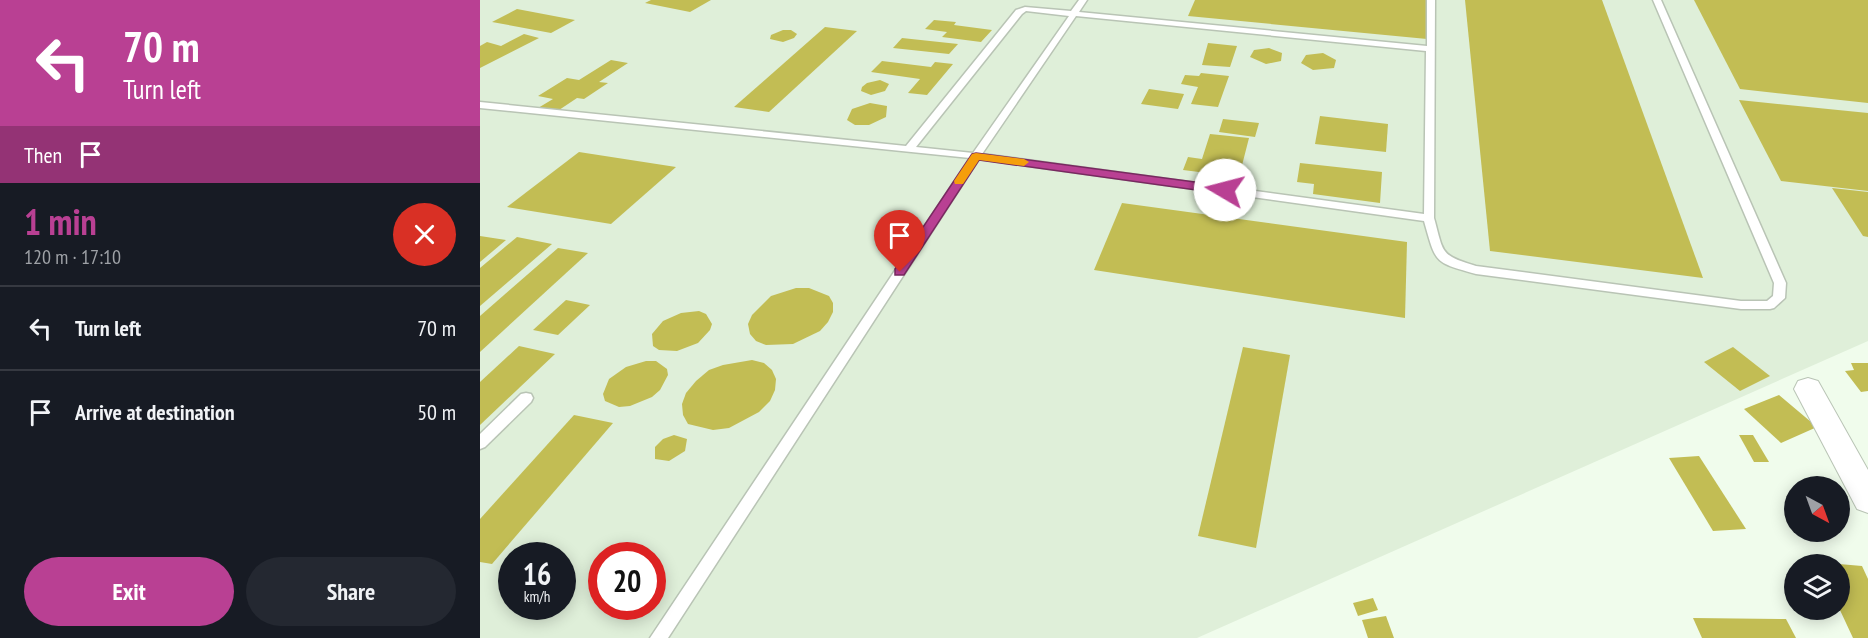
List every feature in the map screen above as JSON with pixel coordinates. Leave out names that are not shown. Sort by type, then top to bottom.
[{"type":"street","points":[[1808,389],[1868,499]]},
{"type":"lane","points":[[658,638],[976,156],[1083,0]]},
{"type":"lane","points":[[1431,0],[1429,218],[1439,254],[1452,262],[1476,270],[1759,307],[1770,305],[1779,298],[1780,283],[1657,0]]},
{"type":"lane","points":[[909,149],[1019,12],[1033,9],[1432,49]]},
{"type":"lane","points":[[480,105],[976,156],[1429,218]]},
{"type":"lane","points":[[480,443],[525,398]]},
{"type":"shaded area","points":[[480,0],[1868,0],[1868,341],[1197,638],[480,638]]},
{"type":"building","points":[[651,0],[711,0],[690,12],[645,3]]},
{"type":"building","points":[[1195,0],[1426,0],[1427,39],[1188,16]]},
{"type":"building","points":[[1465,0],[1602,0],[1703,278],[1490,251]]},
{"type":"building","points":[[1694,0],[1868,0],[1868,103],[1740,89]]},
{"type":"building","points":[[517,9],[575,20],[551,33],[492,22]]},
{"type":"building","points":[[934,20],[992,30],[981,42],[942,37],[947,32],[925,29]]},
{"type":"building","points":[[825,27],[857,31],[769,112],[734,107]]},
{"type":"building","points":[[783,30],[791,30],[797,34],[794,38],[783,42],[770,39],[771,35]]},
{"type":"building","points":[[524,34],[539,38],[480,68],[480,46],[487,42],[501,46]]},
{"type":"building","points":[[902,38],[958,44],[949,54],[893,48]]},
{"type":"building","points":[[1208,43],[1237,46],[1230,67],[1202,65]]},
{"type":"building","points":[[1269,48],[1282,53],[1281,61],[1266,64],[1250,57],[1254,50]]},
{"type":"building","points":[[1323,53],[1336,60],[1334,68],[1313,70],[1301,63],[1306,55]]},
{"type":"building","points":[[611,60],[628,63],[599,82],[608,83],[584,99],[577,98],[556,112],[538,108],[553,99],[538,96],[567,78],[579,80]]},
{"type":"building","points":[[882,61],[931,67],[935,62],[953,64],[927,95],[908,93],[920,79],[871,72]]},
{"type":"building","points":[[1201,73],[1229,76],[1218,107],[1191,104],[1198,87],[1181,84],[1185,75],[1199,76]]},
{"type":"building","points":[[880,80],[889,84],[885,91],[871,95],[861,91],[867,83]]},
{"type":"building","points":[[1149,89],[1184,94],[1178,109],[1141,104]]},
{"type":"building","points":[[1739,100],[1868,113],[1868,191],[1781,181]]},
{"type":"building","points":[[870,103],[887,106],[886,117],[869,125],[855,125],[847,120],[852,109]]},
{"type":"building","points":[[1320,116],[1388,124],[1386,152],[1315,144]]},
{"type":"building","points":[[1223,119],[1259,123],[1255,137],[1219,132]]},
{"type":"building","points":[[1210,134],[1249,138],[1239,177],[1183,170],[1188,157],[1202,159]]},
{"type":"building","points":[[579,152],[676,167],[611,224],[507,207]]},
{"type":"building","points":[[1300,163],[1382,172],[1380,203],[1313,194],[1314,184],[1297,182]]},
{"type":"building","points":[[1832,188],[1868,192],[1868,237],[1863,236]]},
{"type":"building","points":[[1122,203],[1407,242],[1405,318],[1094,270]]},
{"type":"building","points":[[480,236],[506,240],[480,262]]},
{"type":"building","points":[[517,237],[552,244],[480,306],[480,268]]},
{"type":"building","points":[[558,248],[588,253],[480,352],[480,316]]},
{"type":"building","points":[[796,288],[809,288],[829,296],[833,303],[833,312],[828,322],[820,331],[793,344],[766,345],[756,341],[750,334],[748,324],[752,315],[771,296]]},
{"type":"building","points":[[566,300],[590,305],[558,335],[533,330]]},
{"type":"building","points":[[699,311],[706,314],[712,324],[710,330],[698,343],[677,351],[659,350],[653,346],[652,334],[663,321],[681,313]]},
{"type":"building","points":[[519,346],[555,354],[480,425],[480,382]]},
{"type":"building","points":[[1243,347],[1290,355],[1256,548],[1198,536]]},
{"type":"building","points":[[1733,347],[1770,376],[1740,391],[1704,362]]},
{"type":"building","points":[[752,360],[764,363],[772,370],[776,379],[775,390],[770,401],[759,412],[729,428],[713,430],[688,424],[683,415],[682,404],[686,393],[696,381],[709,370]]},
{"type":"building","points":[[646,361],[656,361],[667,369],[668,375],[660,390],[652,397],[630,406],[619,407],[605,401],[603,394],[609,379],[626,367]]},
{"type":"building","points":[[1851,363],[1868,363],[1868,391],[1861,392],[1845,371],[1854,370]]},
{"type":"building","points":[[1779,395],[1817,427],[1781,443],[1744,409]]},
{"type":"building","points":[[574,415],[613,423],[511,542],[498,542],[498,557],[492,564],[480,562],[480,519]]},
{"type":"building","points":[[674,435],[687,439],[685,451],[669,461],[655,459],[655,447],[663,439]]},
{"type":"building","points":[[1739,435],[1753,435],[1769,462],[1754,462]]},
{"type":"building","points":[[1699,456],[1746,529],[1713,531],[1669,458]]},
{"type":"building","points":[[1850,565],[1862,566],[1868,579],[1868,638],[1853,638],[1845,620],[1850,620]]},
{"type":"building","points":[[1373,598],[1378,610],[1358,616],[1353,603]]},
{"type":"building","points":[[1386,616],[1394,638],[1368,638],[1362,620]]},
{"type":"building","points":[[1693,618],[1784,619],[1796,638],[1702,638]]},
{"type":"slow traffic","points":[[959,181],[976,156],[1024,162]]},
{"type":"route","points":[[900,272],[976,156],[1225,190]]}]
